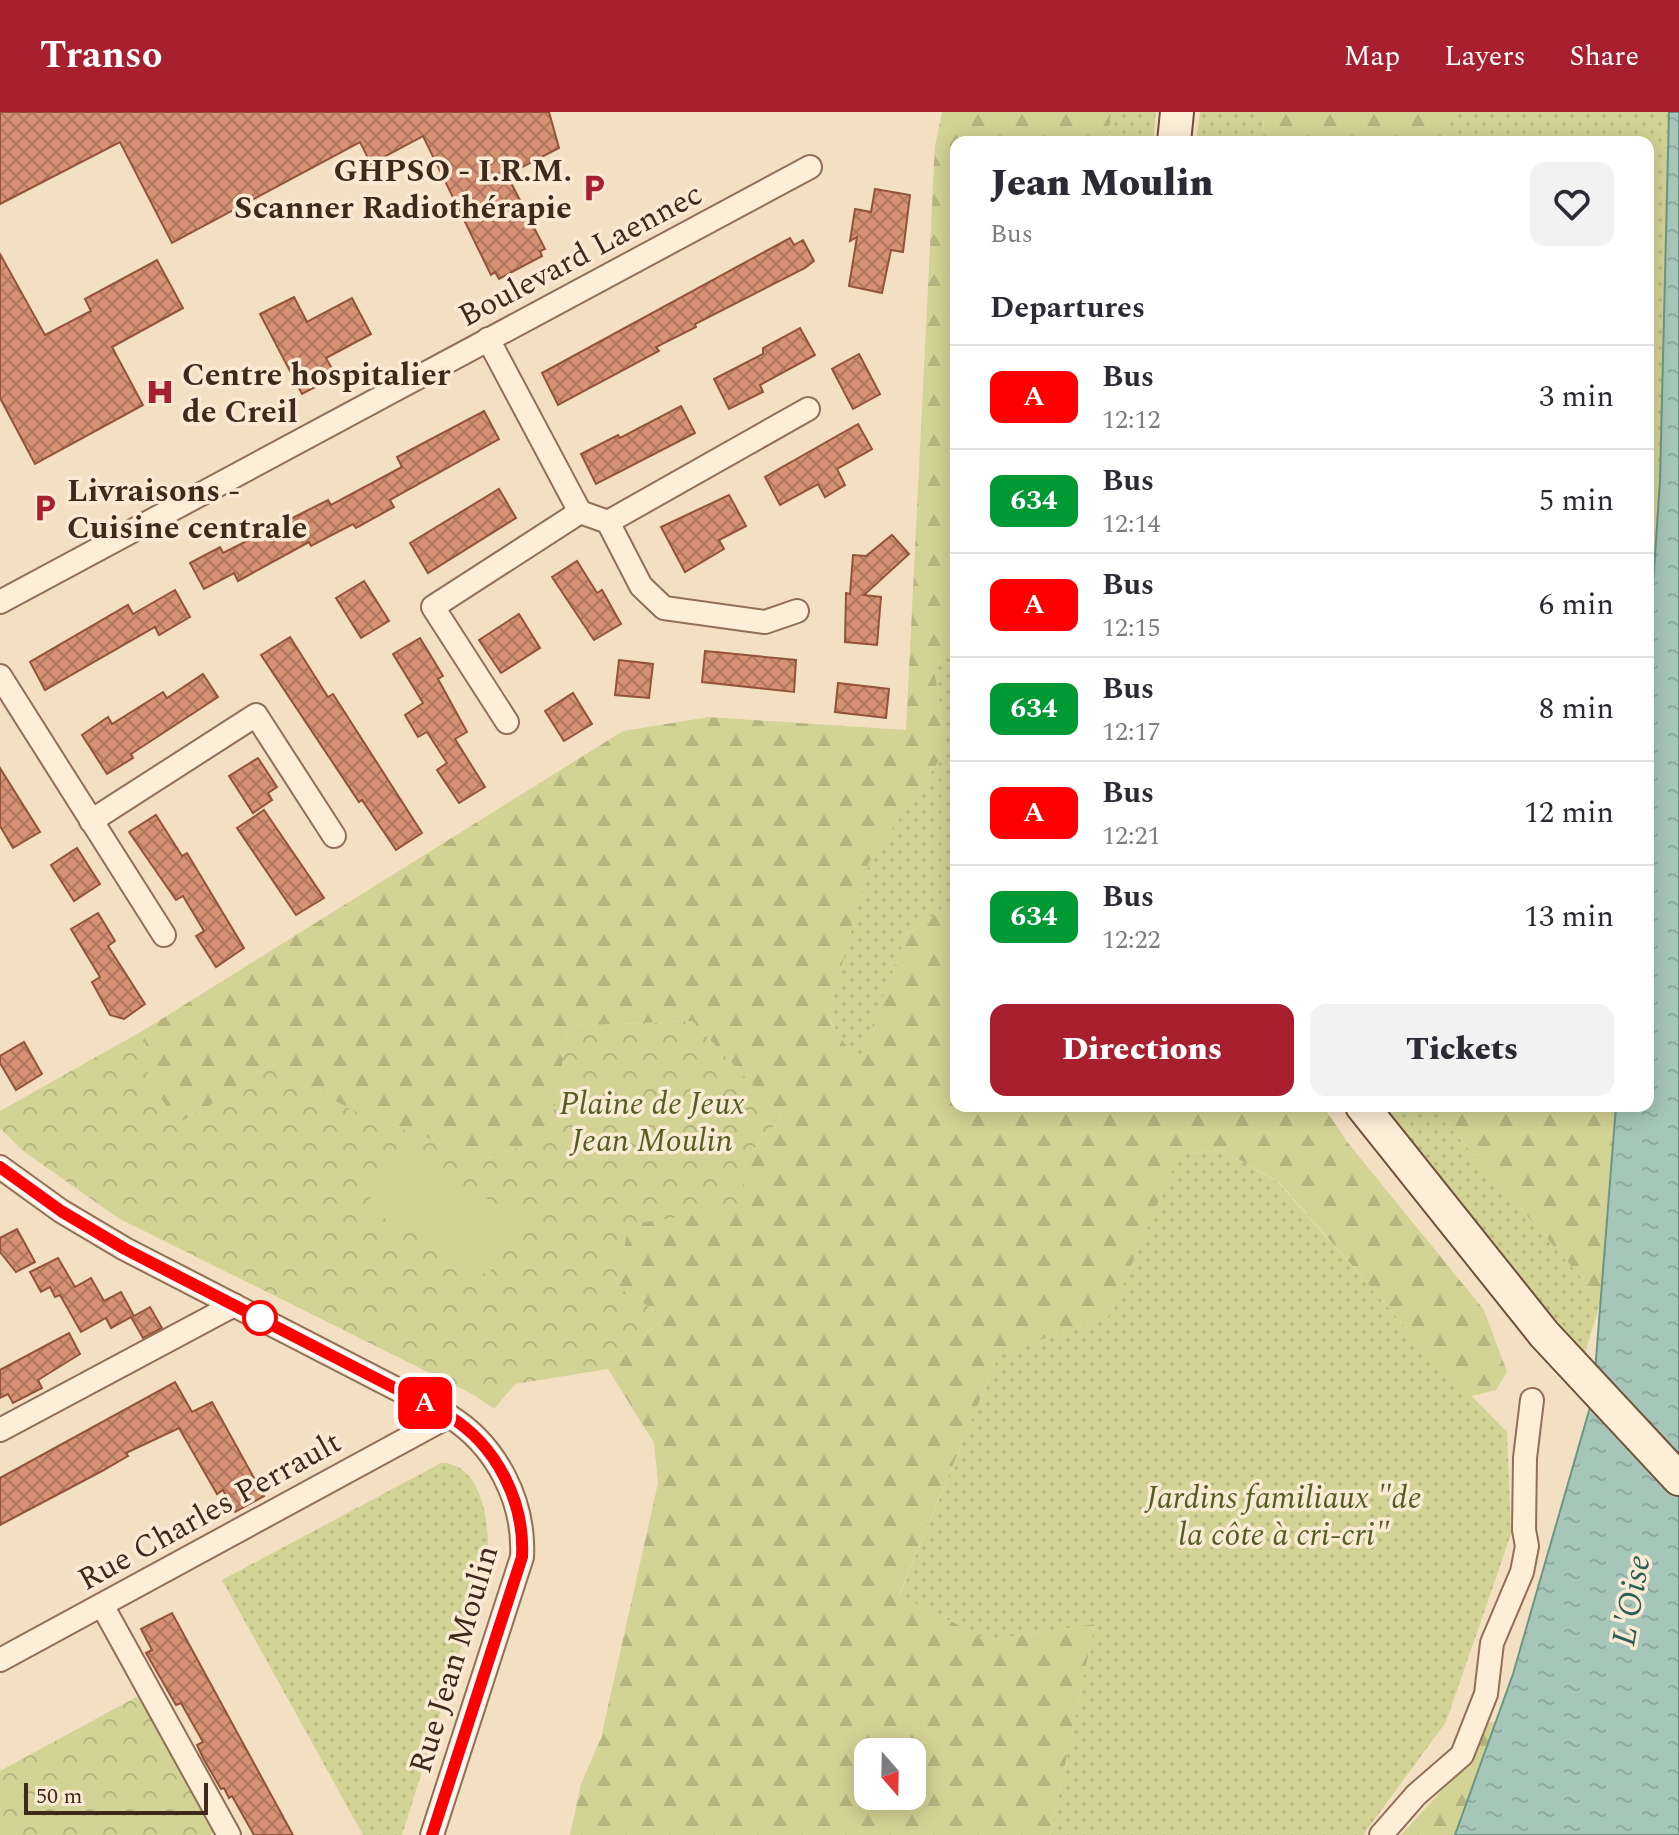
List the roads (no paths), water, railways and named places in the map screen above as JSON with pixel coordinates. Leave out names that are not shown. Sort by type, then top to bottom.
[{"type":"main road","points":[[1175,136],[1177,112]]},
{"type":"main road","points":[[1367,1112],[1466,1240],[1563,1357],[1679,1479]]},
{"type":"street","name":"Boulevard Laennec","points":[[0,602],[810,167]]},
{"type":"street","points":[[488,339],[580,512],[608,522],[641,586],[664,608],[765,622],[797,611]]},
{"type":"street","points":[[608,522],[808,409]]},
{"type":"street","points":[[507,722],[433,607],[580,512]]},
{"type":"street","points":[[0,676],[164,935]]},
{"type":"street","points":[[91,821],[256,715],[334,836]]},
{"type":"street","name":"Rue Jean Moulin","points":[[0,1167],[79,1222],[449,1416],[470,1431],[498,1465],[517,1511],[523,1541],[516,1584],[432,1835]]},
{"type":"street","points":[[0,1430],[234,1305]]},
{"type":"street","points":[[1381,1835],[1416,1795],[1462,1755],[1486,1694],[1492,1643],[1522,1572],[1527,1546],[1524,1530],[1525,1458],[1532,1400]]},
{"type":"street","name":"Rue Charles Perrault","points":[[0,1660],[449,1416]]},
{"type":"street","points":[[102,1605],[229,1835]]},
{"type":"water","name":"L'Oise","points":[[1669,112],[1679,112],[1679,1835],[1455,1835],[1513,1674],[1593,1397],[1616,1112],[1654,1112],[1654,570],[1660,481]]},
{"type":"place","name":"GHPSO - I.R.M. Scanner Radiothérapie","points":[[594,188]]},
{"type":"place","name":"Centre hospitalier de Creil","points":[[160,392]]},
{"type":"place","name":"Livraisons - Cuisine centrale","points":[[45,508]]},
{"type":"park label","name":"Plaine de Jeux Jean Moulin","points":[[652,1122]]},
{"type":"park label","name":"Jardins familiaux \"de la côte à cri-cri\"","points":[[1284,1516]]}]
